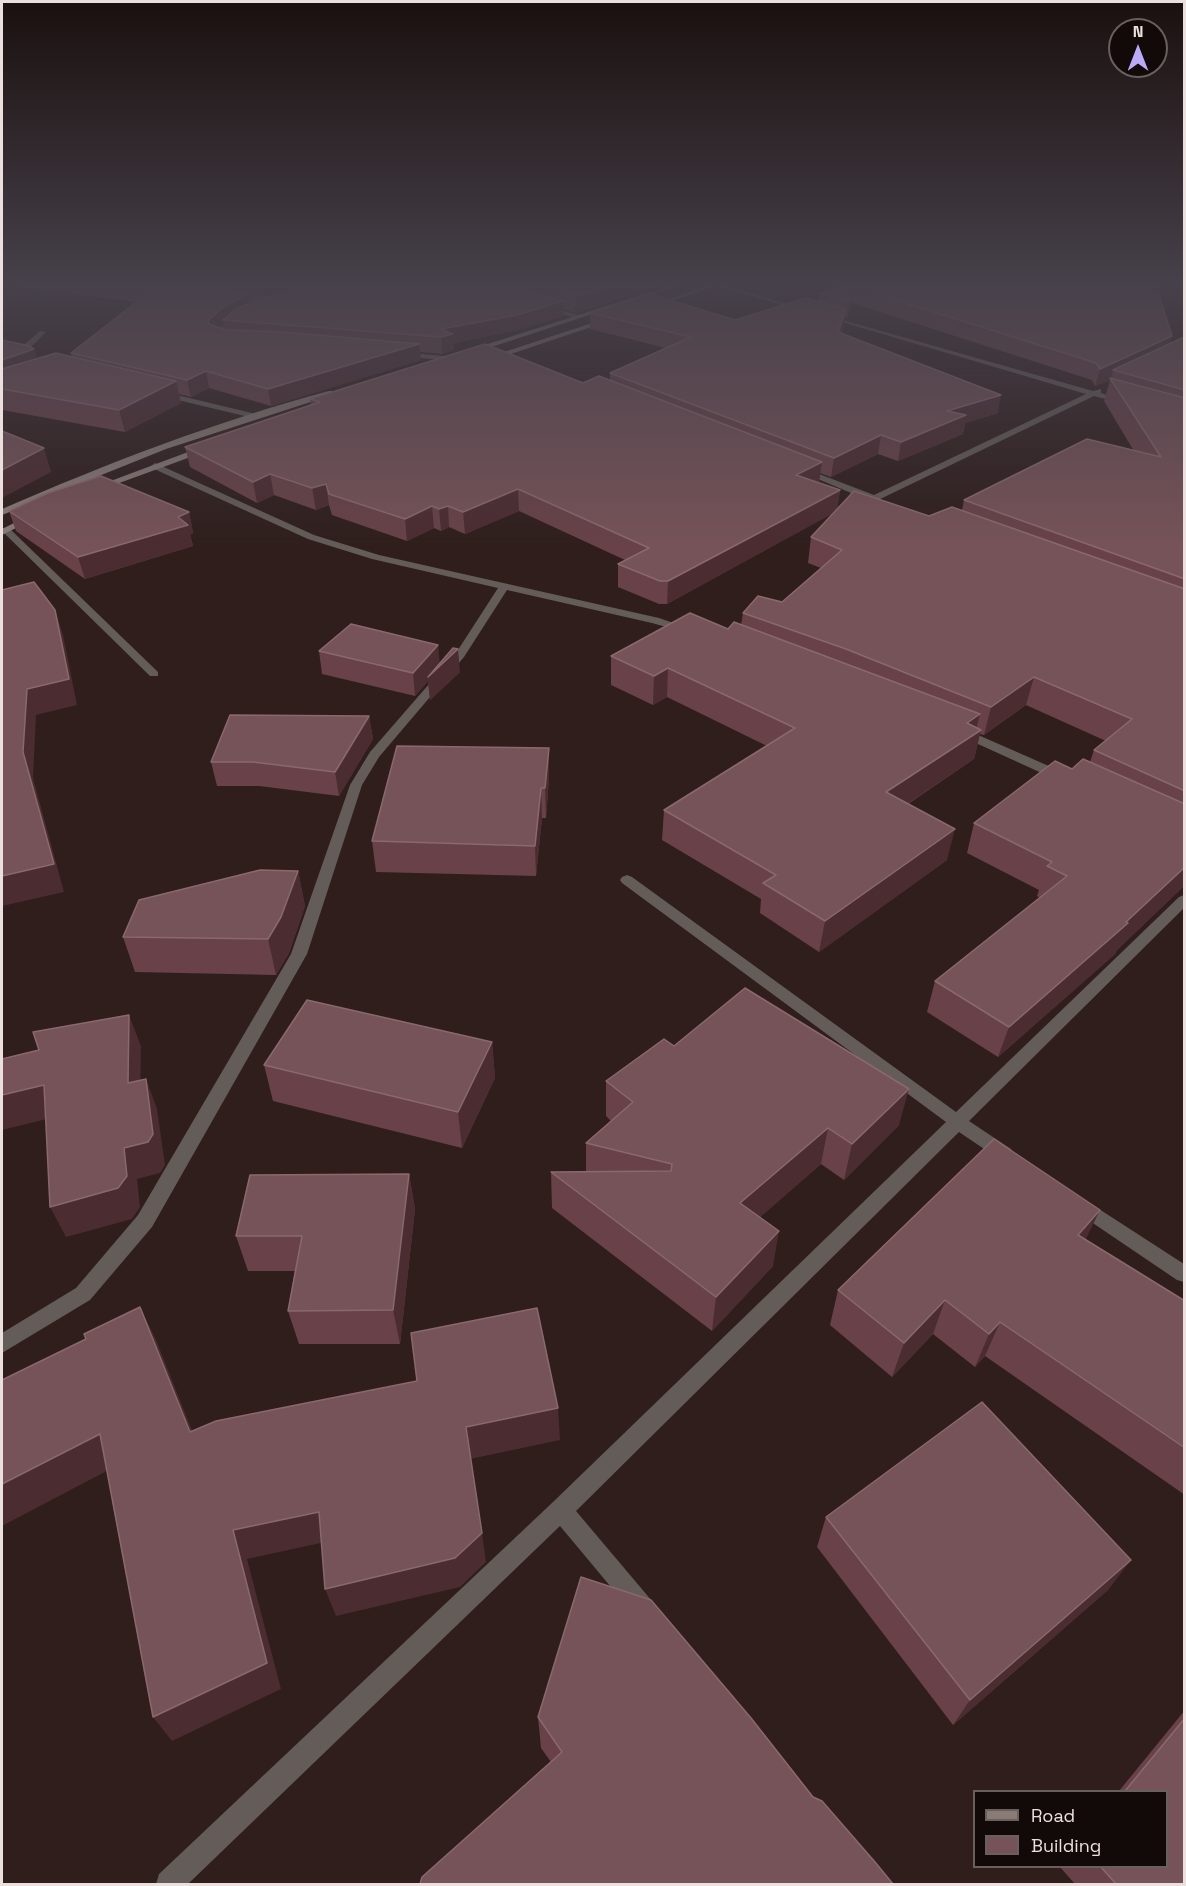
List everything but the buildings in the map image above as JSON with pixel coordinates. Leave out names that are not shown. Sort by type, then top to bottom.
[{"type":"main road","points":[[2,512],[77,479],[253,416],[343,389]]},
{"type":"main road","points":[[88,492],[209,447]]},
{"type":"main road","points":[[4,531],[37,516]]},
{"type":"street","points":[[1025,373],[1128,403]]},
{"type":"street","points":[[873,499],[1104,388]]},
{"type":"street","points":[[151,391],[253,416]]},
{"type":"street","points":[[155,466],[311,537],[376,557],[655,620],[698,633]]},
{"type":"street","points":[[797,469],[884,503]]},
{"type":"street","points":[[4,531],[154,674]]},
{"type":"street","points":[[2,1344],[83,1294],[145,1221],[299,954],[356,785],[374,755],[460,655],[504,586]]},
{"type":"street","points":[[946,725],[1076,783]]},
{"type":"street","points":[[627,880],[959,1123],[1018,1162]]},
{"type":"street","points":[[169,1884],[561,1510],[1185,900]]},
{"type":"street","points":[[1067,1195],[1185,1274]]},
{"type":"street","points":[[561,1510],[661,1629]]}]
